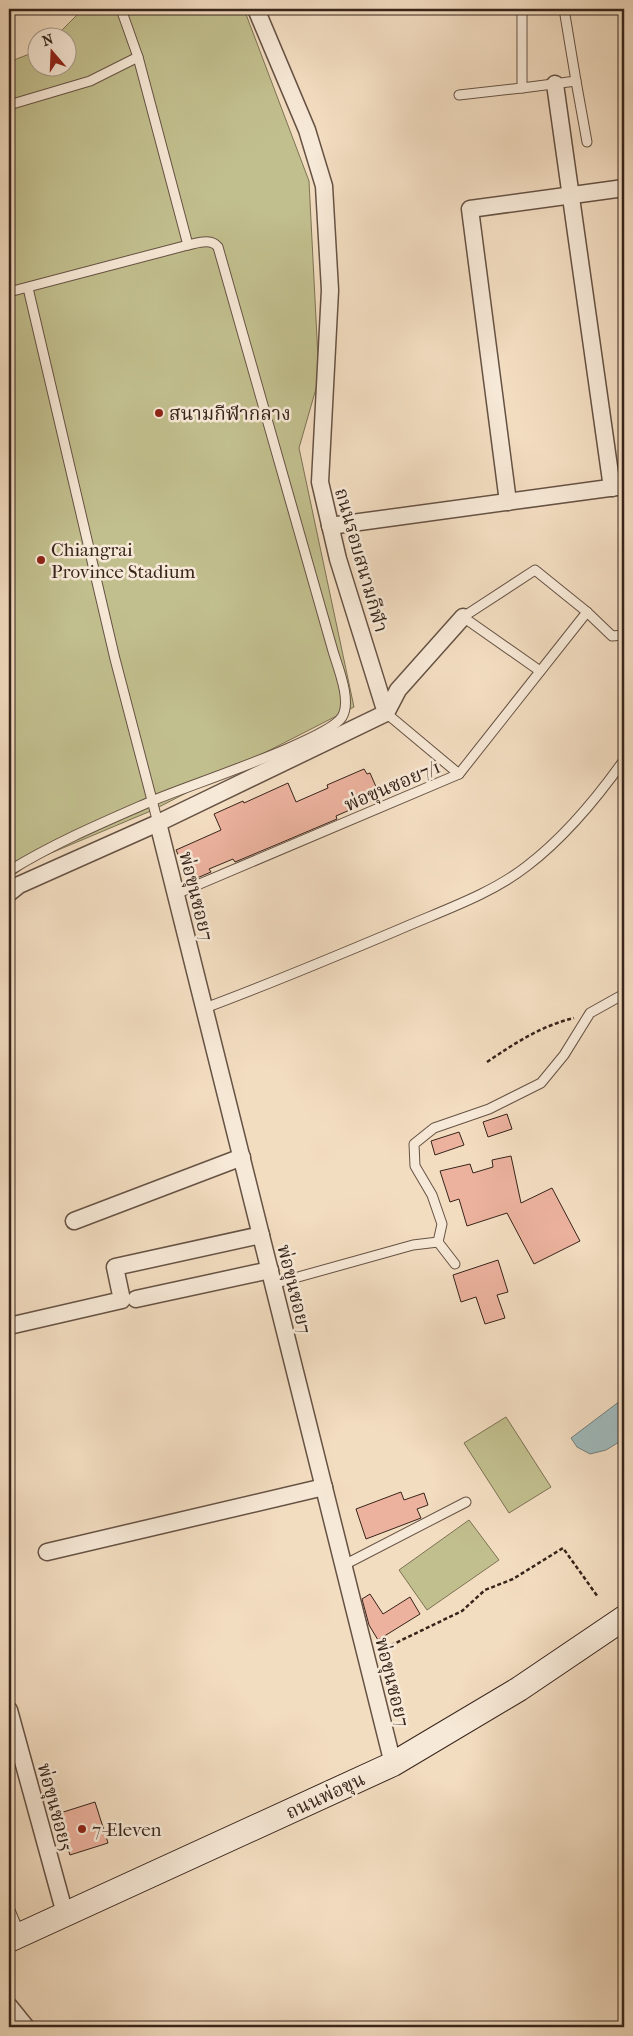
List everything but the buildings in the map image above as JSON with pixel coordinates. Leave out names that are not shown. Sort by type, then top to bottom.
[{"type":"main road","name":"ถนนพ่อขุน","points":[[15,1937],[393,1764],[520,1689],[624,1618]]},
{"type":"street","name":"ถนนรอบสนามกีฬา","points":[[256,9],[307,130],[324,186],[330,290],[320,482],[338,559],[386,713]]},
{"type":"street","points":[[330,526],[618,487],[555,84]]},
{"type":"street","points":[[508,502],[470,209],[624,188]]},
{"type":"street","points":[[9,893],[19,885],[158,823],[386,713],[398,690],[463,617]]},
{"type":"street","name":"พ่อขุนซอย7","points":[[158,823],[393,1764]]},
{"type":"street","points":[[74,1221],[242,1157]]},
{"type":"street","points":[[9,1326],[122,1300],[115,1267],[261,1235]]},
{"type":"street","points":[[136,1299],[272,1277]]},
{"type":"street","points":[[47,1552],[324,1486]]},
{"type":"street","name":"พ่อขุนซอย5","points":[[9,1710],[65,1914]]},
{"type":"street","points":[[9,2006],[26,2027]]},
{"type":"lane","points":[[121,9],[138,57],[188,245]]},
{"type":"lane","points":[[522,9],[522,88]]},
{"type":"lane","points":[[564,9],[587,142]]},
{"type":"lane","points":[[9,105],[90,80],[138,57]]},
{"type":"lane","points":[[459,95],[576,81]]},
{"type":"lane","points":[[9,292],[188,245],[215,243],[218,247],[346,698],[346,707],[336,725],[306,741],[154,800],[29,859],[9,871]]},
{"type":"lane","points":[[28,288],[115,659],[154,800],[158,823]]},
{"type":"lane","points":[[540,671],[463,617],[535,570],[587,612],[612,636],[624,635]]},
{"type":"lane","name":"พ่อขุนซอย7/1","points":[[176,894],[459,774],[587,612]]},
{"type":"lane","points":[[386,713],[459,774]]},
{"type":"lane","points":[[205,1008],[268,984],[487,890],[527,866],[566,830],[606,786],[624,760]]},
{"type":"lane","points":[[438,1242],[442,1224],[432,1195],[415,1166],[414,1144],[434,1128],[489,1109],[541,1083],[564,1055],[590,1013],[624,994]]},
{"type":"lane","points":[[438,1242],[455,1264]]},
{"type":"lane","points":[[272,1277],[413,1245],[438,1242]]},
{"type":"lane","points":[[344,1565],[466,1502]]},
{"type":"lane","points":[[9,1908],[15,1937]]},
{"type":"path","points":[[487,1062],[518,1040],[561,1021],[590,1013]]},
{"type":"path","points":[[366,1657],[402,1642],[462,1611],[485,1590],[513,1579],[563,1548],[598,1597]]},
{"type":"shaded area","name":"สนามกีฬากลาง","points":[[80,9],[244,9],[309,181],[319,378],[299,448],[354,707],[153,810],[32,861],[9,879],[9,62],[28,55],[28,78],[78,78],[78,28],[64,28],[77,15]]},
{"type":"shaded area","points":[[506,1417],[551,1487],[509,1513],[464,1443]]},
{"type":"shaded area","points":[[469,1520],[499,1560],[427,1610],[399,1570]]},
{"type":"water","points":[[624,1398],[624,1439],[606,1450],[590,1454],[577,1447],[571,1438]]},
{"type":"place","name":"สนามกีฬากลาง","points":[[159,413]]},
{"type":"place","name":"Chiangrai Province Stadium","points":[[41,560]]},
{"type":"place","name":"7-Eleven","points":[[82,1829]]}]
